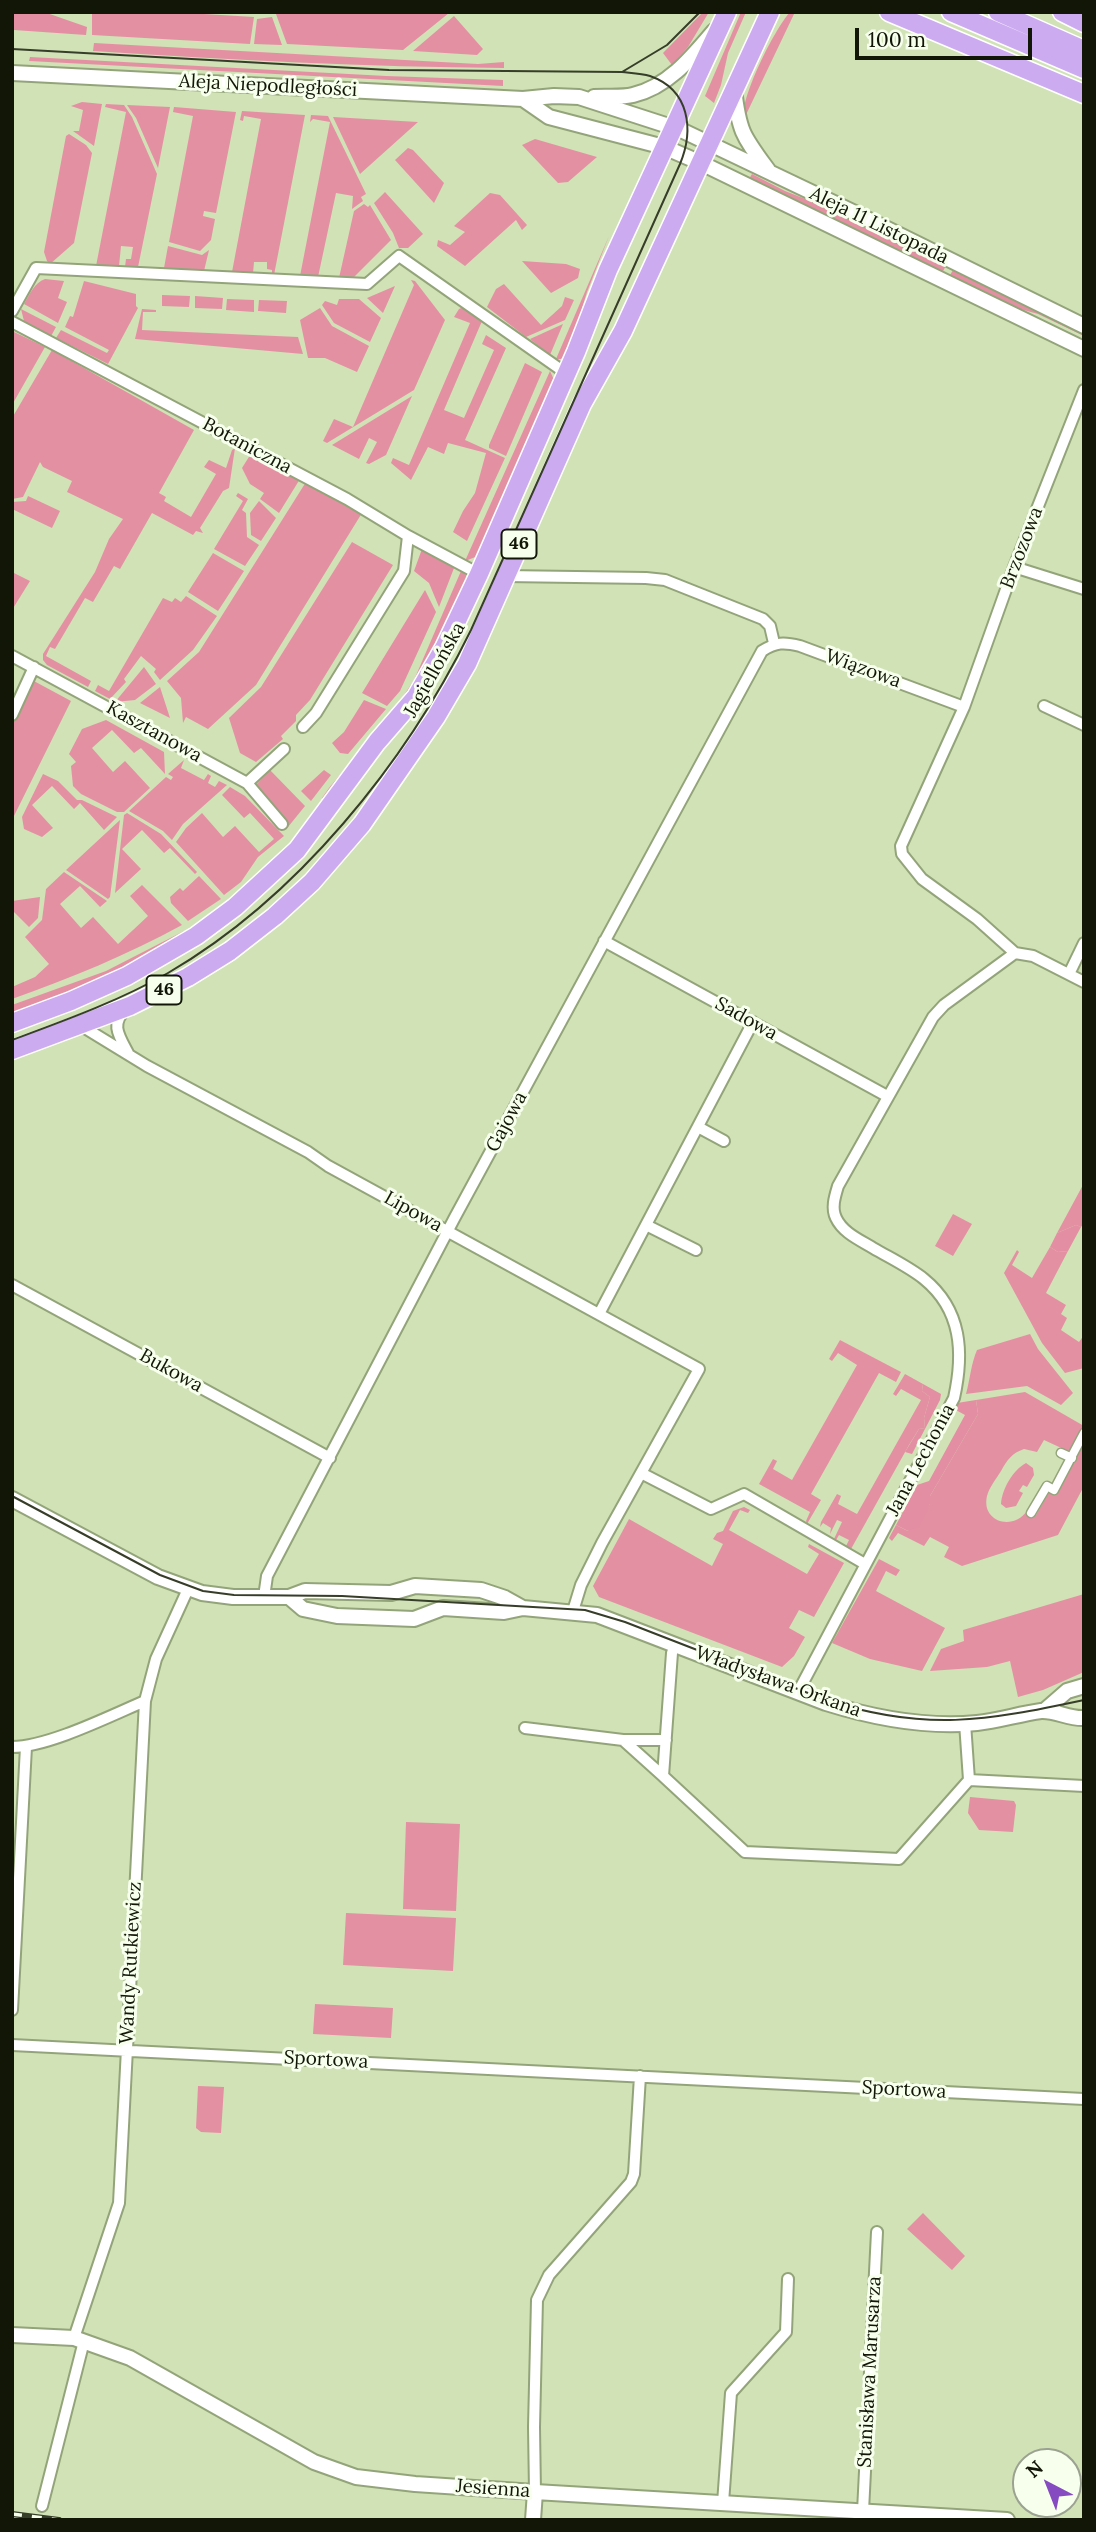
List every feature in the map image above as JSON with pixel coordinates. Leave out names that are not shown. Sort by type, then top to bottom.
[{"type":"main road","points":[[888,12],[1084,94]]},
{"type":"main road","points":[[951,12],[1084,69]]},
{"type":"main road","points":[[998,12],[1084,50]]},
{"type":"main road","points":[[1062,12],[1084,23]]},
{"type":"main road","name":"46","points":[[710,144],[770,13]]},
{"type":"main road","name":"46","points":[[664,147],[726,16]]},
{"type":"main road","name":"Jagiellońska","points":[[12,1050],[130,1006],[188,977],[230,951],[275,916],[333,859],[362,824],[436,717],[467,664],[582,404],[623,331],[710,144]]},
{"type":"main road","name":"Jagiellońska","points":[[12,1023],[106,986],[155,961],[213,924],[287,862],[377,742],[416,696],[444,648],[479,574],[567,374],[608,270],[664,147]]},
{"type":"street","points":[[579,97],[632,96],[653,87],[680,68],[726,16]]},
{"type":"street","name":"Aleja Niepodległości","points":[[12,73],[523,99],[579,97],[673,127]]},
{"type":"street","points":[[734,89],[737,117],[744,139],[771,174]]},
{"type":"street","name":"Aleja Niepodległości","points":[[523,99],[550,117],[664,147],[701,163]]},
{"type":"street","name":"Aleja 11 Listopada","points":[[673,127],[1084,326]]},
{"type":"street","name":"Aleja 11 Listopada","points":[[701,163],[1084,349]]},
{"type":"street","points":[[12,311],[36,268],[367,284],[398,256],[567,374]]},
{"type":"street","name":"Botaniczna","points":[[12,322],[316,482],[479,574]]},
{"type":"street","name":"Brzozowa","points":[[1015,953],[977,919],[922,879],[902,854],[901,846],[964,707],[1014,567],[1084,390]]},
{"type":"street","points":[[303,727],[316,713],[404,571],[408,536]]},
{"type":"street","points":[[1014,567],[1084,589]]},
{"type":"street","points":[[505,576],[665,580],[763,619],[770,626],[774,643]]},
{"type":"street","name":"Wiązowa","points":[[774,643],[784,642],[800,646],[964,707]]},
{"type":"street","name":"Gajowa","points":[[264,1597],[267,1576],[604,941],[762,651],[774,643]]},
{"type":"street","name":"Kasztanowa","points":[[12,656],[247,783],[282,824]]},
{"type":"street","points":[[12,715],[34,667]]},
{"type":"street","points":[[1044,706],[1084,725]]},
{"type":"street","points":[[247,783],[284,749]]},
{"type":"street","name":"Sadowa","points":[[604,941],[887,1096]]},
{"type":"street","points":[[1069,974],[1084,943]]},
{"type":"street","points":[[1015,953],[1033,957],[1084,982]]},
{"type":"street","name":"Jana Lechonia","points":[[798,1692],[954,1398],[961,1351],[956,1328],[937,1291],[922,1277],[843,1229],[835,1216],[834,1201],[838,1186],[933,1017],[944,1005],[1015,953]]},
{"type":"street","points":[[128,1053],[116,1026],[122,1013],[130,1006]]},
{"type":"street","points":[[599,1314],[752,1022]]},
{"type":"street","name":"Lipowa","points":[[80,1025],[147,1066],[699,1369],[641,1473]]},
{"type":"street","points":[[698,1127],[724,1141]]},
{"type":"street","points":[[646,1225],[696,1250]]},
{"type":"street","name":"Bukowa","points":[[12,1285],[330,1458]]},
{"type":"street","points":[[1031,1513],[1037,1498],[1047,1486],[1053,1491],[1084,1433]]},
{"type":"street","points":[[1061,1453],[1072,1458]]},
{"type":"street","points":[[573,1611],[579,1591],[597,1553],[641,1473],[711,1509],[744,1494],[865,1564]]},
{"type":"street","name":"Władysława Orkana","points":[[12,1499],[159,1577],[188,1589],[225,1597],[289,1597],[305,1591],[391,1593],[415,1586],[481,1590],[505,1598],[523,1608]]},
{"type":"street","name":"Wandy Rutkiewicz","points":[[42,2506],[79,2339],[119,2203],[145,1701],[156,1659],[188,1589]]},
{"type":"street","name":"Władysława Orkana","points":[[289,1597],[303,1609],[337,1616],[414,1619],[443,1608],[504,1612],[523,1608],[597,1615],[674,1648],[874,1716],[965,1728],[1044,1711],[1084,1718]]},
{"type":"street","points":[[663,1776],[674,1648]]},
{"type":"street","name":"Władysława Orkana","points":[[1044,1711],[1067,1691],[1084,1686]]},
{"type":"street","points":[[12,1746],[26,1747],[44,1742],[145,1701]]},
{"type":"street","points":[[525,1728],[623,1740],[666,1740]]},
{"type":"street","points":[[623,1740],[745,1852],[899,1859],[969,1780],[965,1728]]},
{"type":"street","points":[[12,2010],[26,1747]]},
{"type":"street","points":[[969,1780],[1084,1786]]},
{"type":"street","name":"Sportowa","points":[[12,2045],[1084,2099]]},
{"type":"street","points":[[533,2520],[537,2300],[549,2275],[631,2182],[634,2174],[640,2076]]},
{"type":"street","name":"Stanisława Marusarza","points":[[863,2511],[877,2232]]},
{"type":"street","points":[[723,2503],[731,2393],[786,2332],[788,2279]]},
{"type":"street","name":"Jesienna","points":[[12,2335],[79,2339],[130,2358],[314,2462],[356,2477],[535,2492],[1007,2520]]},
{"type":"shaded area","points":[[12,12],[44,12],[87,27],[86,35],[14,30]]},
{"type":"shaded area","points":[[92,12],[171,12],[254,17],[250,44],[92,35]]},
{"type":"shaded area","points":[[703,12],[709,12],[688,47],[672,65],[663,53]]},
{"type":"shaded area","points":[[741,12],[746,12],[728,53],[714,103],[705,96]]},
{"type":"shaded area","points":[[790,12],[795,12],[743,121],[752,81],[775,33]]},
{"type":"shaded area","points":[[449,13],[403,50],[287,44],[276,14]]},
{"type":"shaded area","points":[[454,16],[483,49],[477,55],[413,51]]},
{"type":"shaded area","points":[[272,17],[282,45],[254,44],[257,19]]},
{"type":"shaded area","points":[[94,43],[478,64],[504,62],[504,68],[350,65],[93,51]]},
{"type":"shaded area","points":[[30,57],[503,80],[503,86],[29,61]]},
{"type":"shaded area","points":[[82,102],[102,104],[94,146],[73,131],[79,131],[83,110],[71,106]]},
{"type":"shaded area","points":[[106,104],[124,105],[157,174],[138,267],[125,267],[126,259],[131,259],[133,247],[121,246],[119,266],[96,266],[126,112],[105,107]]},
{"type":"shaded area","points":[[127,105],[170,107],[158,168],[136,118]]},
{"type":"shaded area","points":[[174,107],[236,112],[216,213],[204,211],[203,216],[215,219],[211,240],[200,251],[169,242],[193,116],[173,112]]},
{"type":"shaded area","points":[[242,111],[305,115],[274,275],[272,270],[267,269],[267,262],[254,262],[253,274],[232,272],[261,119],[244,116],[243,121],[240,120]]},
{"type":"shaded area","points":[[311,115],[328,116],[366,194],[361,197],[363,201],[352,209],[353,196],[336,193],[318,277],[300,276],[330,122],[313,119],[310,122]]},
{"type":"shaded area","points":[[333,117],[418,122],[360,174]]},
{"type":"shaded area","points":[[69,134],[86,145],[92,153],[74,243],[50,264],[44,252],[66,136]]},
{"type":"shaded area","points":[[535,139],[597,157],[568,182],[558,183],[522,145]]},
{"type":"shaded area","points":[[408,148],[444,183],[434,203],[395,160]]},
{"type":"shaded area","points":[[752,174],[785,191],[851,217],[947,264],[942,273],[749,179]]},
{"type":"shaded area","points":[[385,192],[423,234],[408,248],[399,248],[374,203]]},
{"type":"shaded area","points":[[490,193],[500,195],[527,225],[522,230],[516,220],[465,266],[437,246],[438,240],[450,245],[465,232],[454,226]]},
{"type":"shaded area","points":[[364,204],[368,207],[370,205],[391,240],[352,279],[339,278],[354,211]]},
{"type":"shaded area","points":[[609,236],[587,292],[568,354],[556,359]]},
{"type":"shaded area","points":[[168,246],[202,255],[209,250],[204,271],[164,268]]},
{"type":"shaded area","points":[[522,261],[566,264],[580,269],[578,278],[551,293]]},
{"type":"shaded area","points":[[954,268],[1084,332],[1084,336],[1038,314],[1006,305],[949,277]]},
{"type":"shaded area","points":[[45,279],[64,281],[58,298],[67,302],[58,323],[24,304],[35,286]]},
{"type":"shaded area","points":[[411,280],[415,281],[445,320],[414,390],[327,443],[323,441],[334,419],[353,427],[414,285]]},
{"type":"shaded area","points":[[84,281],[136,294],[138,308],[108,364],[56,338],[61,330],[107,353],[109,350],[65,327],[70,316],[73,317]]},
{"type":"shaded area","points":[[504,284],[541,325],[562,306],[565,297],[574,300],[565,320],[526,337],[487,307],[496,289]]},
{"type":"shaded area","points":[[395,286],[383,313],[367,298]]},
{"type":"shaded area","points":[[162,295],[190,296],[189,307],[162,306]]},
{"type":"shaded area","points":[[195,296],[223,298],[222,309],[195,308]]},
{"type":"shaded area","points":[[227,299],[254,300],[254,312],[226,310]]},
{"type":"shaded area","points":[[339,299],[359,299],[381,318],[370,342],[334,323],[322,305],[325,301],[337,305]]},
{"type":"shaded area","points":[[259,300],[287,301],[286,313],[258,311]]},
{"type":"shaded area","points":[[463,307],[482,321],[444,410],[464,418],[494,350],[482,344],[486,335],[506,348],[465,440],[505,458],[467,541],[453,532],[475,493],[486,453],[448,443],[444,454],[428,447],[411,480],[391,463],[393,458],[409,465],[470,323],[454,317]]},
{"type":"shaded area","points":[[320,308],[332,326],[369,346],[357,372],[325,358],[308,358],[300,320]]},
{"type":"shaded area","points":[[21,309],[56,327],[50,338],[24,321]]},
{"type":"shaded area","points":[[142,309],[156,312],[143,312],[142,330],[298,337],[303,354],[135,339]]},
{"type":"shaded area","points":[[563,324],[550,355],[530,339]]},
{"type":"shaded area","points":[[12,331],[45,347],[12,405]]},
{"type":"shaded area","points":[[52,350],[194,430],[159,493],[166,497],[164,501],[191,517],[216,474],[204,467],[209,460],[226,468],[235,448],[229,488],[223,491],[200,528],[203,533],[196,531],[193,535],[152,513],[120,569],[114,566],[93,602],[85,598],[55,649],[50,647],[46,656],[91,681],[88,687],[47,665],[43,654],[95,572],[109,539],[123,519],[67,492],[72,481],[43,467],[40,462],[23,497],[12,499],[12,418]]},
{"type":"shaded area","points":[[525,363],[542,372],[506,456],[489,448],[489,445]]},
{"type":"shaded area","points":[[550,371],[555,382],[478,556],[465,561]]},
{"type":"shaded area","points":[[412,396],[386,455],[366,463],[377,442],[369,438],[359,459],[332,445]]},
{"type":"shaded area","points":[[252,452],[300,479],[279,513],[260,499],[264,493],[250,484],[242,468]]},
{"type":"shaded area","points":[[306,482],[362,513],[256,685],[208,729],[186,717],[183,723],[181,698],[167,681],[199,652]]},
{"type":"shaded area","points":[[238,493],[248,499],[242,510],[246,513],[247,537],[259,545],[245,566],[214,549],[243,501],[236,496]]},
{"type":"shaded area","points":[[28,496],[60,511],[52,528],[12,509],[12,502],[26,501]]},
{"type":"shaded area","points":[[259,501],[276,518],[261,541],[251,535],[250,513]]},
{"type":"shaded area","points":[[352,542],[393,565],[310,700],[296,715],[296,721],[281,736],[283,739],[256,762],[240,753],[229,718],[261,687]]},
{"type":"shaded area","points":[[422,549],[454,568],[439,607],[429,583],[414,571]]},
{"type":"shaded area","points":[[213,553],[244,571],[218,611],[188,592]]},
{"type":"shaded area","points":[[461,571],[467,580],[446,630],[409,694],[323,802],[322,798],[329,788],[398,704],[414,680]]},
{"type":"shaded area","points":[[12,572],[30,581],[12,610]]},
{"type":"shaded area","points":[[425,590],[436,612],[400,691],[387,706],[362,693]]},
{"type":"shaded area","points":[[186,596],[217,616],[193,650],[160,680],[154,672],[156,669],[141,656],[124,679],[126,682],[110,699],[95,691],[98,685],[109,691],[163,598],[172,602],[175,598],[181,602]]},
{"type":"shaded area","points":[[144,667],[156,684],[135,700],[115,702]]},
{"type":"shaded area","points":[[32,680],[71,701],[12,820],[12,722]]},
{"type":"shaded area","points":[[160,687],[170,718],[140,703]]},
{"type":"shaded area","points":[[364,700],[386,709],[348,754],[340,753],[332,743],[344,732]]},
{"type":"shaded area","points":[[106,720],[164,752],[165,774],[141,748],[134,753],[112,730],[92,748],[113,772],[125,761],[150,788],[124,812],[117,812],[81,794],[73,786],[71,766],[76,762],[69,754],[82,729]]},
{"type":"shaded area","points":[[184,760],[181,768],[204,780],[208,774],[211,776],[208,783],[215,787],[219,781],[227,785],[183,824],[172,840],[163,831],[129,811],[166,777],[171,780],[173,777],[168,774]]},
{"type":"shaded area","points":[[270,770],[305,806],[288,827],[254,787]]},
{"type":"shaded area","points":[[324,770],[331,775],[311,801],[301,791]]},
{"type":"shaded area","points":[[43,774],[58,781],[77,800],[117,817],[104,830],[80,803],[74,809],[52,786],[32,805],[53,828],[42,837],[24,829],[22,817]]},
{"type":"shaded area","points":[[230,787],[245,796],[284,836],[258,857],[241,882],[224,895],[176,842],[202,813],[223,837],[235,826],[259,852],[274,839],[250,813],[244,818],[222,795]]},
{"type":"shaded area","points":[[127,813],[161,834],[197,872],[195,874],[170,848],[164,853],[142,830],[122,849],[141,869],[115,893],[124,815]]},
{"type":"shaded area","points":[[120,820],[110,897],[108,899],[66,870]]},
{"type":"shaded area","points":[[64,872],[107,901],[100,907],[80,886],[60,904],[81,928],[93,917],[118,944],[148,916],[130,896],[142,885],[182,925],[98,965],[12,999],[12,987],[35,977],[49,964],[25,937],[42,920],[46,889]]},
{"type":"shaded area","points":[[199,876],[221,899],[188,921],[171,903],[170,897],[180,888],[183,891]]},
{"type":"shaded area","points":[[40,897],[38,918],[29,927],[12,910],[12,901]]},
{"type":"shaded area","points":[[184,931],[185,934],[100,982],[17,1013],[12,1012],[12,1005],[106,971]]},
{"type":"shaded area","points":[[1084,1183],[1084,1223],[1081,1227],[1076,1225],[1057,1233]]},
{"type":"shaded area","points":[[953,1214],[972,1224],[953,1256],[935,1246]]},
{"type":"shaded area","points":[[1076,1225],[1081,1227],[1068,1251],[1058,1252],[1050,1247],[1057,1233]]},
{"type":"shaded area","points":[[1050,1247],[1058,1252],[1068,1251],[1046,1293],[1066,1305],[1061,1314],[1067,1318],[1061,1330],[1079,1342],[1084,1335],[1084,1368],[1065,1373],[1042,1343],[1004,1273],[1017,1250],[1019,1252],[1012,1265],[1032,1278]]},
{"type":"shaded area","points":[[1030,1334],[1038,1349],[1073,1393],[1061,1405],[1027,1386],[966,1394],[977,1350]]},
{"type":"shaded area","points":[[840,1340],[901,1372],[896,1382],[879,1373],[811,1494],[821,1500],[807,1524],[810,1512],[759,1484],[773,1459],[777,1461],[773,1469],[792,1480],[857,1365],[838,1353],[832,1361],[829,1359]]},
{"type":"shaded area","points":[[905,1374],[923,1384],[922,1391],[930,1397],[924,1418],[925,1428],[919,1429],[909,1445],[851,1549],[846,1546],[849,1540],[839,1535],[834,1539],[842,1522],[837,1520],[830,1534],[831,1528],[823,1523],[820,1527],[821,1522],[837,1494],[841,1496],[838,1504],[857,1514],[921,1400],[901,1389],[896,1396],[893,1394]]},
{"type":"shaded area","points":[[923,1384],[941,1394],[940,1400],[912,1454],[905,1452],[919,1429],[925,1428],[924,1418],[930,1397],[922,1391]]},
{"type":"shaded area","points":[[1025,1392],[1084,1426],[1070,1452],[1044,1440],[1037,1452],[1024,1449],[1013,1455],[991,1487],[986,1505],[993,1517],[1000,1521],[1014,1521],[1027,1511],[1036,1515],[1050,1491],[1055,1494],[1084,1441],[1084,1486],[1058,1535],[962,1566],[944,1557],[949,1547],[930,1537],[924,1546],[898,1533],[892,1541],[889,1538],[896,1525],[908,1531],[930,1504],[930,1496],[978,1414],[976,1400]]},
{"type":"shaded area","points":[[976,1400],[978,1414],[930,1496],[930,1504],[919,1527],[908,1531],[896,1525],[917,1485],[929,1481],[965,1415],[954,1409],[957,1403]]},
{"type":"shaded area","points":[[1026,1463],[1033,1468],[1034,1475],[1027,1487],[1023,1485],[1019,1491],[1023,1493],[1016,1506],[1006,1508],[1001,1504],[1006,1486],[1017,1470]]},
{"type":"shaded area","points":[[744,1507],[750,1510],[748,1513],[740,1510],[729,1530],[807,1574],[819,1554],[808,1547],[809,1544],[844,1563],[814,1617],[799,1610],[789,1628],[805,1637],[794,1656],[782,1667],[599,1597],[593,1586],[629,1519],[712,1566],[723,1544],[713,1539],[717,1533],[723,1531],[733,1511]]},
{"type":"shaded area","points":[[879,1559],[900,1570],[896,1576],[886,1571],[876,1591],[945,1628],[922,1671],[870,1659],[832,1643]]},
{"type":"shaded area","points":[[1084,1594],[1084,1672],[1043,1690],[1018,1697],[1010,1661],[987,1667],[930,1671],[941,1649],[964,1641],[963,1630]]},
{"type":"shaded area","points":[[970,1797],[1014,1801],[1016,1805],[1013,1832],[979,1830],[968,1813]]},
{"type":"shaded area","points":[[406,1822],[460,1824],[456,1911],[403,1909]]},
{"type":"shaded area","points":[[346,1913],[456,1918],[453,1971],[343,1965]]},
{"type":"shaded area","points":[[315,2004],[393,2008],[391,2038],[313,2034]]},
{"type":"shaded area","points":[[198,2086],[224,2087],[221,2133],[201,2132],[196,2128]]},
{"type":"shaded area","points":[[923,2213],[965,2256],[952,2270],[907,2229]]},
{"type":"tram line","points":[[622,72],[667,45],[700,12]]},
{"type":"tram line","points":[[12,49],[389,70],[636,73],[663,82],[674,91],[681,101],[687,125],[687,138],[680,164],[471,630],[445,680],[381,777],[344,823],[303,867],[261,906],[215,942],[168,973],[131,992],[92,1010],[12,1040]]},
{"type":"tram line","points":[[12,1496],[160,1575],[203,1591],[234,1595],[342,1596],[585,1610],[625,1622],[826,1700],[861,1710],[925,1720],[985,1718],[1084,1700]]},
{"type":"railway","points":[[12,2514],[59,2520]]}]
